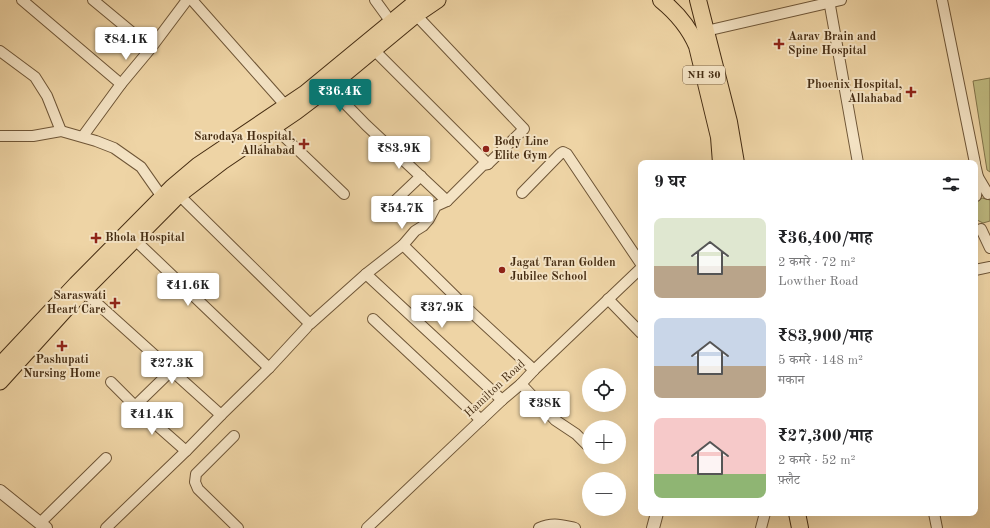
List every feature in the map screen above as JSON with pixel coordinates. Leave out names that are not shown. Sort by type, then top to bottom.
[{"type":"highway","name":"NH 30","points":[[661,0],[673,10],[692,32],[697,46],[719,137],[722,160]]},
{"type":"highway","name":"NH 30","points":[[698,0],[729,122],[735,160]]},
{"type":"highway","points":[[798,516],[800,528]]},
{"type":"highway","points":[[808,516],[810,528]]},
{"type":"main road","points":[[0,382],[80,287],[162,197],[198,165],[305,93],[391,22],[417,7],[438,0]]},
{"type":"main road","points":[[0,365],[80,287],[134,239],[179,195],[222,162],[329,87],[374,50],[417,7]]},
{"type":"street","points":[[22,0],[121,84]]},
{"type":"street","points":[[93,0],[151,48]]},
{"type":"street","points":[[83,136],[121,84],[151,48],[187,0]]},
{"type":"street","points":[[192,0],[286,106]]},
{"type":"street","points":[[375,0],[391,22]]},
{"type":"street","points":[[706,31],[829,1],[841,0]]},
{"type":"street","points":[[942,0],[974,160]]},
{"type":"street","points":[[829,1],[857,160]]},
{"type":"street","points":[[179,195],[310,324],[366,274],[403,245],[415,231],[423,226],[429,219],[436,206],[447,201],[483,165],[488,164],[524,129],[417,7]]},
{"type":"street","points":[[374,50],[488,164]]},
{"type":"street","points":[[0,51],[35,78],[47,96],[61,131]]},
{"type":"street","points":[[329,87],[366,125],[447,201]]},
{"type":"street","points":[[274,127],[344,194]]},
{"type":"street","points":[[0,136],[33,136],[61,131],[83,136],[114,148],[141,167],[162,197]]},
{"type":"street","points":[[715,160],[719,137]]},
{"type":"street","points":[[522,192],[560,154],[563,152],[567,154],[638,260]]},
{"type":"street","points":[[380,215],[421,176]]},
{"type":"street","points":[[978,177],[989,195]]},
{"type":"street","points":[[978,196],[989,195]]},
{"type":"street","points":[[982,228],[990,248]]},
{"type":"street","points":[[134,239],[269,368]]},
{"type":"street","points":[[403,245],[470,311],[534,370]]},
{"type":"street","points":[[978,269],[990,267]]},
{"type":"street","name":"Hamilton Road","points":[[367,528],[502,400],[522,384],[534,370],[638,271]]},
{"type":"street","points":[[366,274],[502,400]]},
{"type":"street","points":[[80,287],[222,416]]},
{"type":"street","points":[[608,299],[638,330]]},
{"type":"street","points":[[373,319],[481,420]]},
{"type":"street","points":[[106,528],[222,416],[307,327]]},
{"type":"street","points":[[135,406],[172,370]]},
{"type":"street","points":[[111,382],[135,406],[186,451]]},
{"type":"street","points":[[522,384],[555,420],[576,434],[582,440]]},
{"type":"street","points":[[234,436],[196,474],[195,482],[198,489],[238,528]]},
{"type":"street","points":[[0,491],[43,526],[106,458]]},
{"type":"street","points":[[653,528],[656,516]]},
{"type":"street","points":[[761,528],[764,516]]},
{"type":"street","points":[[935,516],[937,528]]},
{"type":"street","points":[[539,528],[548,524],[575,528]]},
{"type":"shaded area","points":[[990,78],[990,172],[987,170],[973,81]]},
{"type":"shaded area","points":[[982,198],[990,200],[990,221],[983,223],[978,220],[978,200]]},
{"type":"place","name":"Aarav Brain and Spine Hospital","points":[[779,44]]},
{"type":"place","name":"Phoenix Hospital, Allahabad","points":[[911,92]]},
{"type":"place","name":"Sarodaya Hospital, Allahabad","points":[[304,144]]},
{"type":"place","name":"Body Line Elite Gym","points":[[486,149]]},
{"type":"place","name":"Bhola Hospital","points":[[96,238]]},
{"type":"place","name":"Jagat Taran Golden Jubilee School","points":[[502,270]]},
{"type":"place","name":"Saraswati Heart Care","points":[[115,303]]},
{"type":"place","name":"Pashupati Nursing Home","points":[[62,346]]}]
